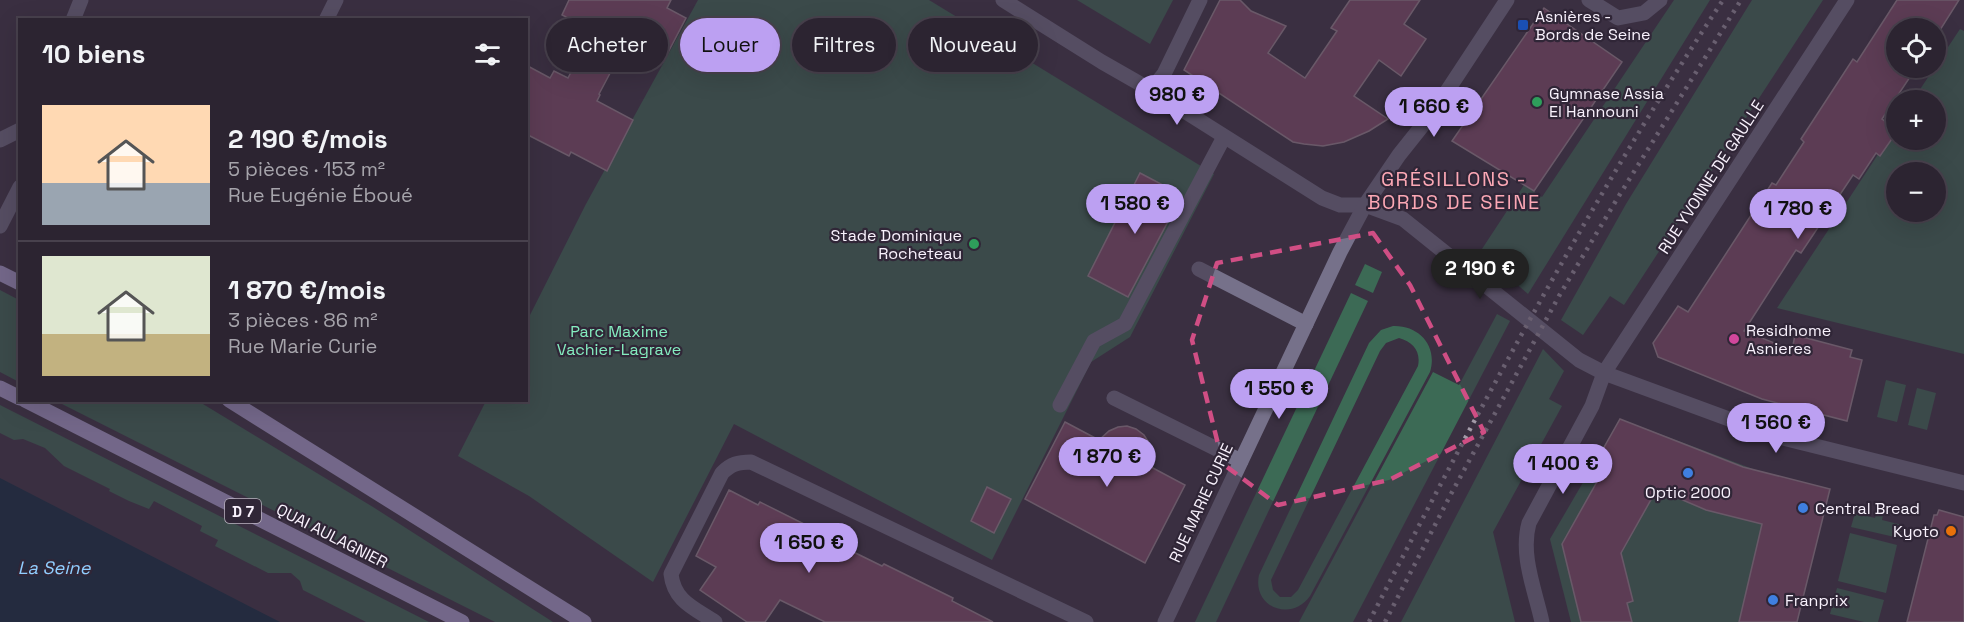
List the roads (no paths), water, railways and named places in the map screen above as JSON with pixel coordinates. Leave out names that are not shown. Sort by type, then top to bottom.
[{"type":"main road","points":[[0,273],[18,282]]},
{"type":"main road","points":[[0,388],[18,397]]},
{"type":"main road","name":"QUAI AULAGNIER","points":[[29,402],[462,622]]},
{"type":"main road","points":[[232,402],[584,622]]},
{"type":"street","points":[[74,18],[81,0]]},
{"type":"street","points":[[327,18],[336,0]]},
{"type":"street","points":[[1003,0],[1322,198],[1340,206],[1365,205],[1403,219],[1579,360],[1604,373],[1775,436],[1964,483]]},
{"type":"street","points":[[1151,90],[1164,74],[1200,0]]},
{"type":"street","name":"RUE MARIE CURIE","points":[[1165,622],[1365,205],[1434,111],[1507,0]]},
{"type":"street","points":[[1589,0],[1618,18],[1644,13],[1660,0]]},
{"type":"street","name":"RUE YVONNE DE GAULLE","points":[[1542,622],[1526,555],[1525,538],[1530,523],[1592,406],[1604,373],[1848,0]]},
{"type":"street","points":[[0,140],[18,131]]},
{"type":"street","points":[[1060,405],[1094,341],[1125,324],[1224,137]]},
{"type":"street","points":[[0,226],[18,191]]},
{"type":"street","points":[[1199,270],[1306,324]]},
{"type":"street","points":[[1114,398],[1241,461]]},
{"type":"street","points":[[715,622],[676,593],[672,585],[671,574],[722,473],[729,465],[739,462],[751,462],[1086,622]]},
{"type":"water","name":"La Seine","points":[[0,478],[280,622],[0,622]]},
{"type":"railway","points":[[1369,622],[1537,306],[1627,151],[1723,0]]},
{"type":"railway","points":[[1385,622],[1451,494],[1559,296],[1741,0]]},
{"type":"place","name":"Asnières - Bords de Seine","points":[[1523,25]]},
{"type":"place","name":"Gymnase Assia El Hannouni","points":[[1537,102]]},
{"type":"place","name":"Stade Dominique Rocheteau","points":[[974,244]]},
{"type":"place","name":"Residhome Asnieres","points":[[1734,339]]},
{"type":"place","name":"Optic 2000","points":[[1688,473]]},
{"type":"place","name":"Central Bread","points":[[1803,508]]},
{"type":"place","name":"Kyoto","points":[[1951,531]]},
{"type":"place","name":"Franprix","points":[[1773,600]]},
{"type":"district","name":"GRÉSILLONS - BORDS DE SEINE","points":[[1454,190]]},
{"type":"park label","name":"Parc Maxime Vachier-Lagrave","points":[[619,340]]}]
